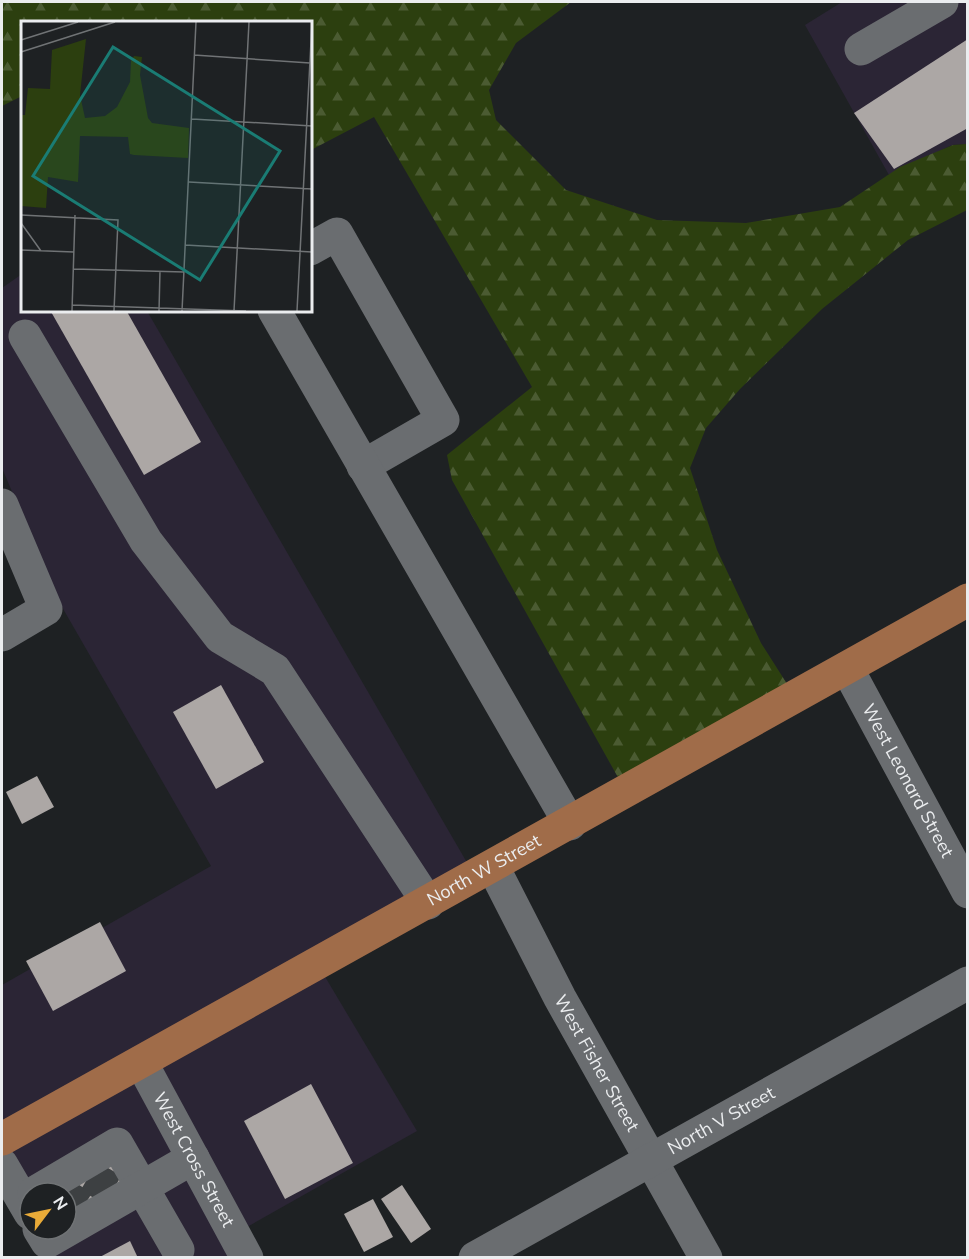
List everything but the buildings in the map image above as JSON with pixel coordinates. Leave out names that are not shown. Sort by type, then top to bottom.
[{"type":"main road","name":"North W Street","points":[[2,1139],[968,600]]},
{"type":"street","points":[[861,49],[942,2]]},
{"type":"street","points":[[312,248],[336,234],[443,420],[363,466]]},
{"type":"street","points":[[275,312],[570,824]]},
{"type":"street","points":[[25,336],[146,541],[220,638],[275,670],[428,903]]},
{"type":"street","points":[[2,505],[46,609],[2,635]]},
{"type":"street","name":"West Leonard Street","points":[[847,669],[968,892]]},
{"type":"street","name":"West Fisher Street","points":[[493,867],[560,998],[706,1257]]},
{"type":"street","name":"North V Street","points":[[475,1257],[968,983]]},
{"type":"street","name":"West Cross Street","points":[[141,1062],[247,1257]]},
{"type":"street","points":[[78,1192],[193,1158]]},
{"type":"street","points":[[2,1165],[41,1181]]},
{"type":"street","points":[[78,1197],[178,1250]]},
{"type":"shaded area","points":[[842,2],[967,2],[967,144],[952,145],[889,175],[805,25]]},
{"type":"shaded area","points":[[21,275],[21,312],[148,312],[469,866],[2,1125],[2,985],[211,866],[58,600],[2,468],[2,288]]},
{"type":"shaded area","points":[[324,975],[417,1131],[247,1227],[160,1066]]},
{"type":"shaded area","points":[[135,1080],[230,1257],[39,1257],[30,1241],[78,1241],[78,1181],[18,1181],[18,1218],[2,1188],[2,1153]]},
{"type":"green space","points":[[2,2],[571,2],[516,43],[489,90],[496,120],[566,190],[657,220],[746,223],[840,207],[900,167],[953,145],[967,144],[967,210],[908,240],[822,309],[740,389],[706,428],[690,468],[717,550],[761,643],[789,687],[620,781],[452,480],[447,455],[532,387],[374,117],[312,149],[312,21],[21,21],[21,96],[2,106]]},
{"type":"tunnel","points":[[89,1176],[113,1190]]},
{"type":"tunnel","points":[[78,1204],[83,1207]]}]
